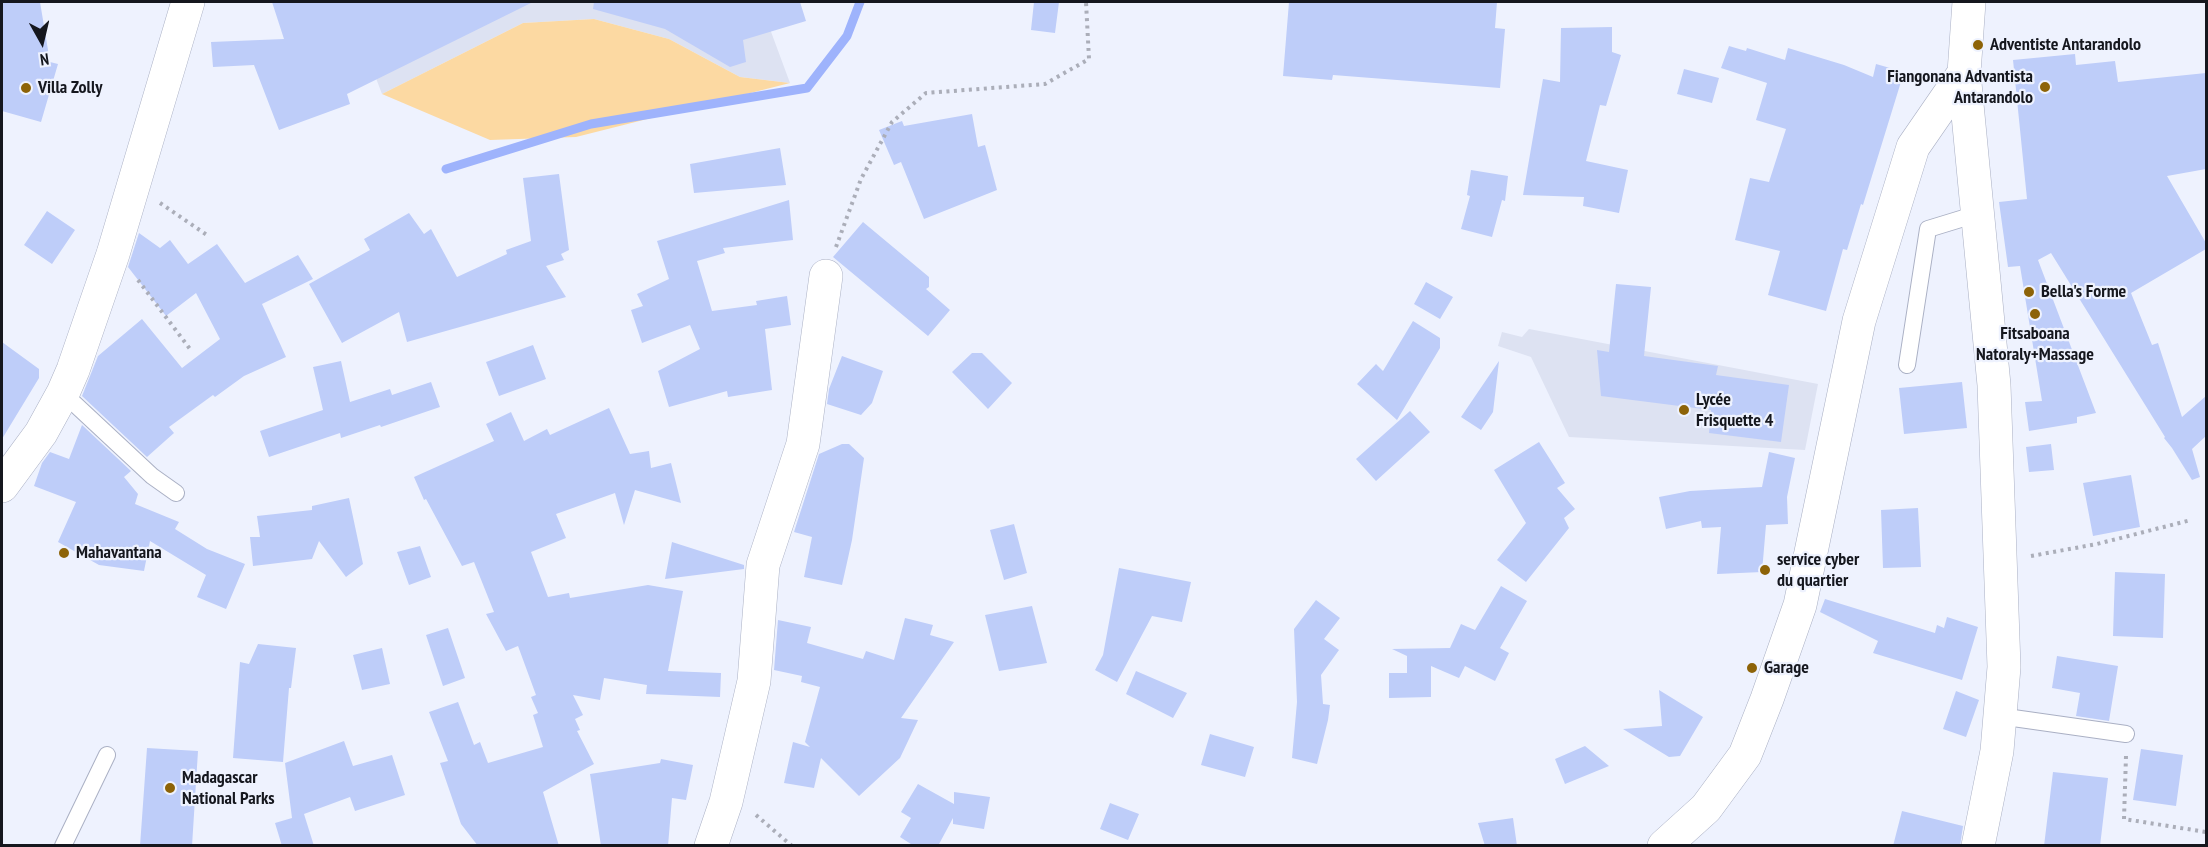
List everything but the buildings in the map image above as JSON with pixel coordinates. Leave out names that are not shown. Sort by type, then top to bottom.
[{"type":"street","points":[[2,486],[41,433],[63,393],[113,254],[188,2]]},
{"type":"street","points":[[1969,2],[1964,73],[1994,385],[2004,667],[1996,751],[1978,846]]},
{"type":"street","points":[[1664,846],[1706,808],[1745,755],[1767,699],[1800,605],[1859,321],[1913,147],[1964,73]]},
{"type":"street","points":[[711,846],[726,802],[754,681],[763,565],[803,444],[826,276]]},
{"type":"lane","points":[[1907,365],[1928,230],[1977,214]]},
{"type":"lane","points":[[63,393],[152,476],[176,493]]},
{"type":"lane","points":[[1999,716],[2126,734]]},
{"type":"lane","points":[[63,846],[107,755]]},
{"type":"path","points":[[826,276],[861,179],[892,122],[926,93],[1045,84],[1089,59],[1086,2]]},
{"type":"path","points":[[138,166],[207,235]]},
{"type":"path","points":[[113,254],[124,261],[190,349]]},
{"type":"path","points":[[2001,561],[2097,544],[2191,520]]},
{"type":"path","points":[[2126,734],[2124,819],[2206,832]]},
{"type":"path","points":[[726,802],[755,814],[792,846]]},
{"type":"shaded area","points":[[347,2],[760,2],[790,83],[740,77],[669,39],[594,19],[523,23],[382,94]]},
{"type":"shaded area","points":[[594,19],[669,39],[740,77],[790,83],[576,137],[490,140],[382,94],[523,23]]},
{"type":"shaded area","name":"Lycée Frisquette 4","points":[[1529,329],[1818,384],[1805,450],[1569,437],[1531,357],[1498,346],[1502,332],[1522,337]]},
{"type":"waterway","points":[[446,169],[591,124],[807,88],[847,36],[860,2]]},
{"type":"place","name":"Adventiste Antarandolo","points":[[1978,45]]},
{"type":"place","name":"Fiangonana Advantista Antarandolo","points":[[2045,87]]},
{"type":"place","name":"Villa Zolly","points":[[26,88]]},
{"type":"place","name":"Bella's Forme","points":[[2029,292]]},
{"type":"place","name":"Fitsaboana Natoraly+Massage","points":[[2035,314]]},
{"type":"place","name":"Lycée Frisquette 4","points":[[1684,410]]},
{"type":"place","name":"Mahavantana","points":[[64,553]]},
{"type":"place","name":"service cyber du quartier","points":[[1765,570]]},
{"type":"place","name":"Garage","points":[[1752,668]]},
{"type":"place","name":"Madagascar National Parks","points":[[170,788]]}]
